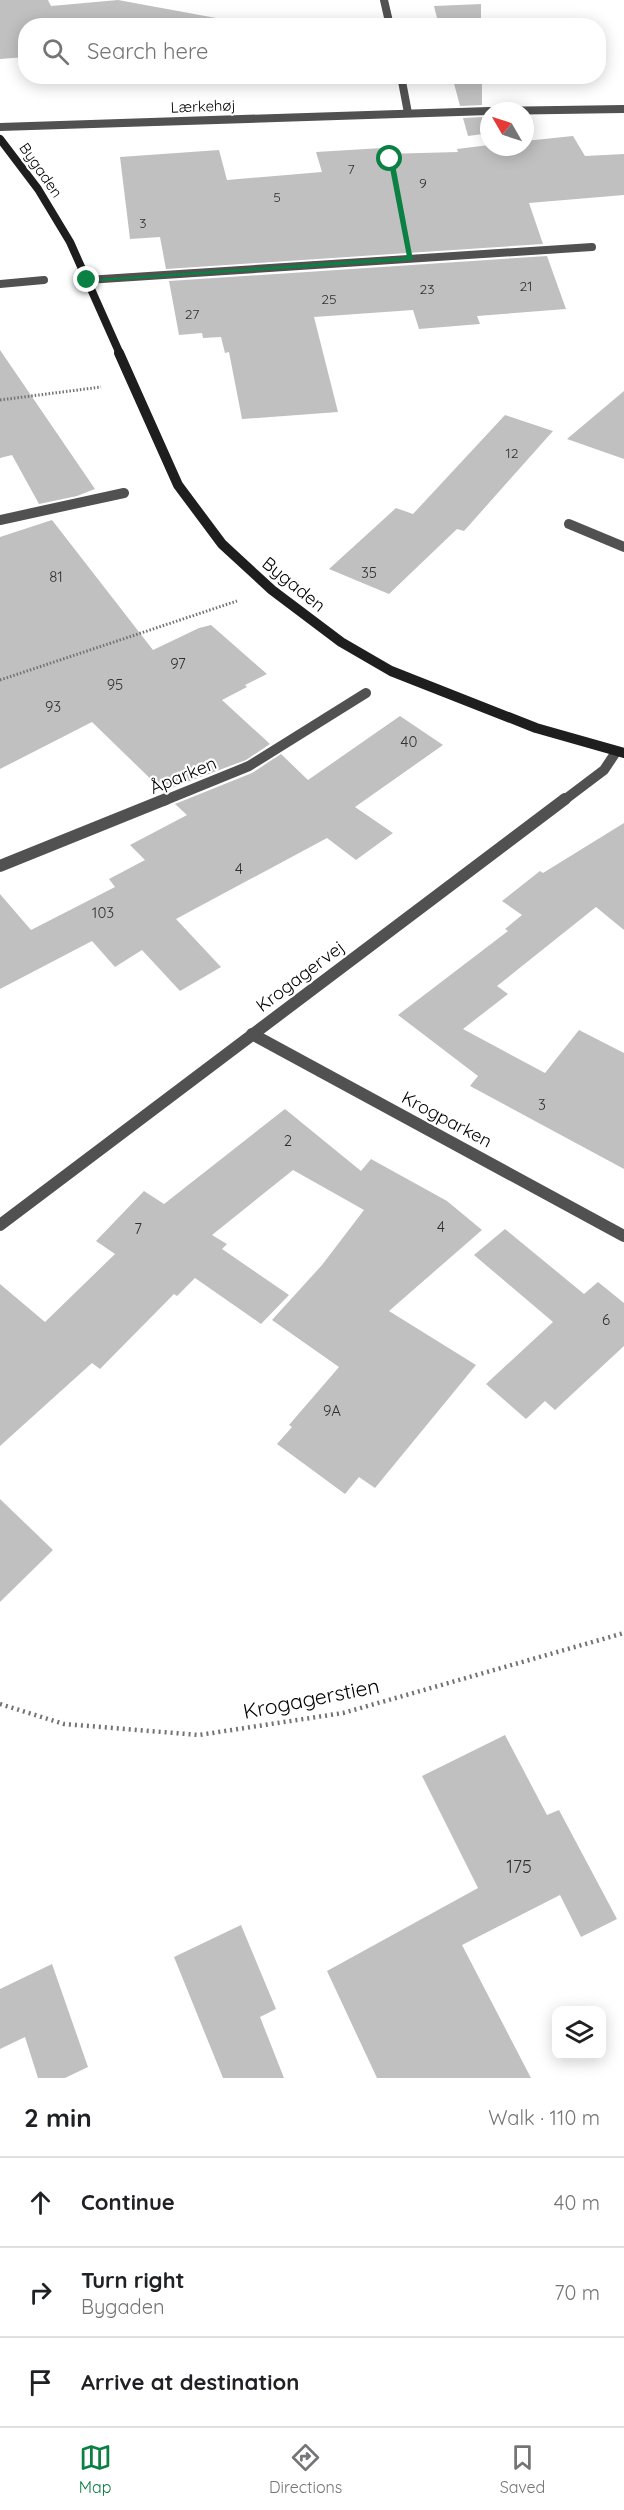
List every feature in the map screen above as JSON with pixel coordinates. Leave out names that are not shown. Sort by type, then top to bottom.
[{"type":"street","points":[[384,0],[388,18]]},
{"type":"street","points":[[403,84],[408,113]]},
{"type":"street","points":[[534,110],[624,109]]},
{"type":"street","name":"Lærkehøj","points":[[0,127],[480,111]]},
{"type":"street","name":"Bygaden","points":[[1,140],[38,189],[70,242],[178,485],[222,544],[272,590],[341,642],[392,671],[536,728],[620,752]]},
{"type":"street","points":[[87,280],[592,247]]},
{"type":"street","points":[[0,284],[44,280]]},
{"type":"street","points":[[0,520],[124,493]]},
{"type":"street","points":[[569,524],[624,547]]},
{"type":"street","name":"Åparken","points":[[0,866],[249,766],[366,693]]},
{"type":"street","name":"Krogagervej","points":[[0,1225],[604,770],[620,752]]},
{"type":"street","name":"Krogparken","points":[[252,1034],[624,1236]]},
{"type":"path","points":[[390,159],[411,259]]},
{"type":"path","points":[[0,400],[132,383]]},
{"type":"path","points":[[0,680],[272,590]]},
{"type":"path","name":"Krogagerstien","points":[[0,1704],[64,1724],[200,1735],[343,1713],[624,1633]]},
{"type":"building","points":[[0,0],[48,0],[51,6],[118,0],[216,18],[18,18],[18,58],[0,59]]},
{"type":"building","points":[[481,4],[481,18],[437,18],[434,6]]},
{"type":"building","points":[[454,84],[482,84],[480,105],[460,106]]},
{"type":"building","points":[[480,117],[480,134],[468,136],[463,118]]},
{"type":"building","points":[[573,136],[585,156],[624,154],[624,195],[529,203],[543,244],[166,269],[160,237],[130,239],[120,157],[219,150],[227,180],[322,172],[316,152],[382,148],[384,154],[458,152],[457,149],[480,146],[480,156],[534,156],[534,140]]},
{"type":"building","points":[[547,256],[566,309],[477,316],[480,324],[419,329],[413,310],[314,317],[338,412],[242,419],[229,352],[225,353],[221,337],[203,338],[202,333],[179,335],[169,281]]},
{"type":"building","points":[[0,350],[95,489],[77,496],[39,504],[12,455],[0,458]]},
{"type":"building","points":[[624,391],[624,459],[567,439]]},
{"type":"building","points":[[505,415],[553,431],[464,531],[457,529],[389,594],[329,569],[396,508],[413,514]]},
{"type":"building","points":[[52,520],[153,650],[199,628],[211,625],[267,674],[222,700],[270,744],[246,760],[163,791],[92,722],[0,769],[0,537]]},
{"type":"building","points":[[400,716],[443,745],[355,807],[393,833],[356,860],[327,838],[176,919],[221,967],[180,991],[142,950],[115,967],[92,941],[0,989],[0,894],[31,930],[115,887],[109,879],[145,860],[130,845],[187,815],[175,804],[252,773],[281,754],[308,780]]},
{"type":"building","points":[[624,823],[624,930],[596,907],[497,986],[508,994],[463,1029],[545,1073],[579,1030],[624,1053],[624,1169],[470,1086],[478,1076],[398,1015],[508,931],[505,929],[522,915],[502,901],[540,871],[543,873]]},
{"type":"building","points":[[285,1109],[361,1171],[371,1159],[447,1201],[482,1230],[389,1311],[476,1365],[375,1488],[359,1477],[345,1494],[277,1444],[292,1427],[289,1425],[339,1367],[272,1320],[322,1265],[364,1210],[293,1170],[212,1235],[227,1244],[222,1249],[289,1295],[261,1324],[195,1278],[177,1296],[174,1294],[100,1369],[92,1363],[0,1446],[0,1284],[45,1322],[115,1254],[96,1241],[144,1191],[164,1204]]},
{"type":"building","points":[[505,1229],[584,1294],[598,1282],[624,1303],[624,1346],[555,1410],[545,1401],[526,1419],[486,1384],[553,1322],[474,1255]]},
{"type":"building","points":[[0,1499],[53,1550],[0,1602]]},
{"type":"building","points":[[505,1735],[547,1815],[559,1810],[617,1919],[581,1937],[560,1895],[462,1945],[531,2078],[377,2078],[327,1971],[478,1888],[422,1776]]},
{"type":"building","points":[[241,1925],[276,2009],[260,2017],[284,2078],[223,2078],[174,1957]]},
{"type":"building","points":[[52,1964],[88,2067],[65,2078],[38,2078],[25,2037],[0,2049],[0,1989]]},
{"type":"route","points":[[87,280],[411,259],[390,159]]}]
